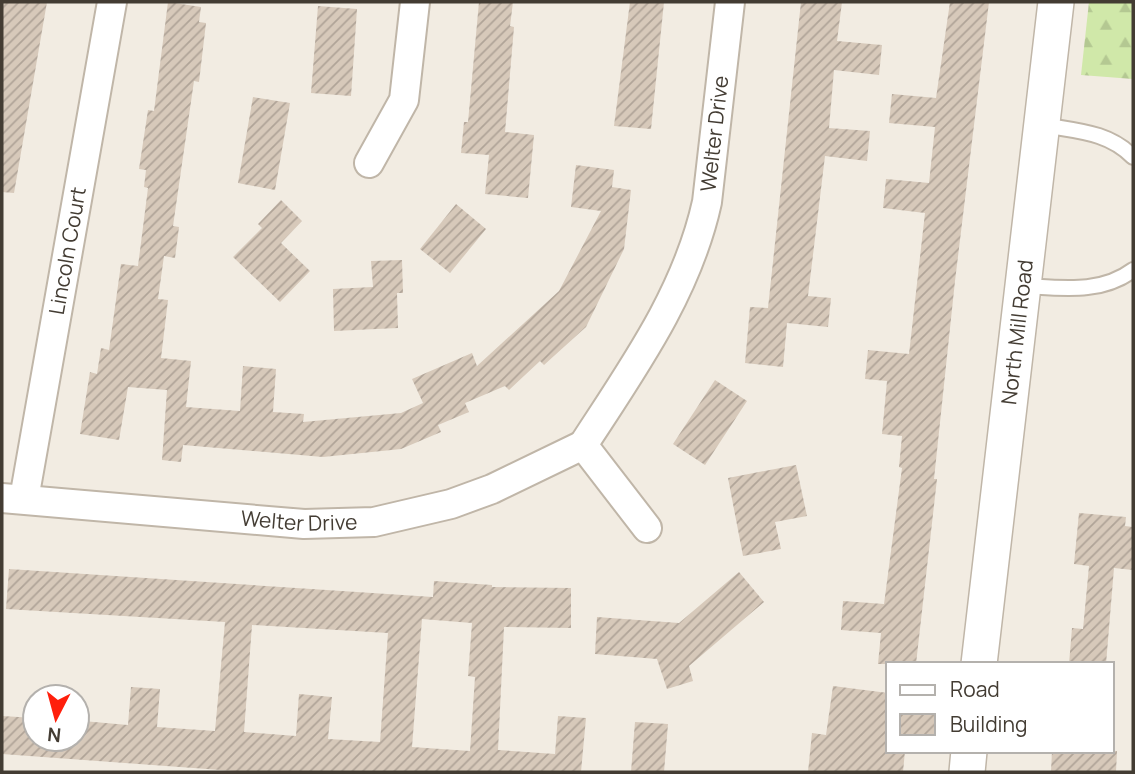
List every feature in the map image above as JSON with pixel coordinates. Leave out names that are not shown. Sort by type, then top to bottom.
[{"type":"street","name":"Lincoln Court","points":[[13,499],[111,2]]},
{"type":"street","points":[[369,163],[404,100],[415,2]]},
{"type":"street","name":"Welter Drive","points":[[13,499],[304,524],[374,522],[411,516],[461,500],[583,445],[663,320],[700,234],[707,202],[730,2]]},
{"type":"street","name":"North Mill Road","points":[[979,662],[1056,2]]},
{"type":"street","points":[[583,445],[647,527]]},
{"type":"street","points":[[967,772],[969,753]]},
{"type":"lane","points":[[1042,124],[1099,134],[1120,143],[1133,157]]},
{"type":"lane","points":[[1023,286],[1078,289],[1117,282],[1133,270]]},
{"type":"green space","points":[[1089,2],[1133,2],[1133,79],[1081,75]]},
{"type":"building","points":[[2,2],[47,2],[14,193],[2,192]]},
{"type":"building","points":[[168,2],[201,7],[199,22],[206,23],[199,82],[194,81],[173,226],[179,227],[175,258],[164,256],[158,299],[168,300],[161,358],[191,361],[186,407],[240,411],[243,366],[276,369],[273,412],[304,414],[303,422],[401,413],[423,403],[412,379],[472,353],[477,366],[559,291],[601,211],[571,207],[576,165],[614,170],[612,187],[631,190],[624,249],[586,327],[544,365],[540,361],[509,390],[505,386],[465,403],[469,412],[438,425],[441,432],[401,449],[323,457],[183,445],[181,462],[162,460],[167,390],[128,387],[119,440],[80,434],[90,372],[97,374],[101,348],[109,350],[121,264],[138,266],[148,188],[144,187],[146,170],[139,169],[148,110],[154,111]]},
{"type":"building","points":[[479,2],[513,2],[510,26],[514,27],[505,132],[534,135],[528,198],[485,194],[489,155],[461,153],[464,122],[468,122]]},
{"type":"building","points":[[630,2],[664,2],[651,129],[614,126]]},
{"type":"building","points":[[801,2],[842,2],[837,41],[882,45],[879,75],[834,70],[829,128],[870,131],[867,161],[825,156],[808,296],[831,298],[828,327],[787,323],[783,367],[745,363],[750,307],[768,308]]},
{"type":"building","points":[[950,2],[989,2],[955,281],[934,479],[937,479],[916,662],[878,664],[881,633],[841,630],[843,601],[884,604],[902,468],[899,467],[902,436],[882,434],[887,381],[865,379],[868,350],[909,354],[925,213],[883,208],[886,179],[929,183],[935,127],[889,123],[892,94],[936,98]]},
{"type":"building","points":[[318,6],[357,9],[351,96],[311,93]]},
{"type":"building","points":[[253,97],[290,103],[275,190],[238,183]]},
{"type":"building","points":[[281,200],[302,221],[281,243],[310,271],[280,302],[233,257],[262,228],[258,224]]},
{"type":"building","points":[[456,204],[486,229],[450,273],[420,249]]},
{"type":"building","points":[[402,260],[403,293],[397,293],[398,328],[334,331],[333,289],[373,287],[371,261]]},
{"type":"building","points":[[715,380],[747,401],[705,465],[673,444]]},
{"type":"building","points":[[796,465],[807,516],[775,522],[781,549],[743,556],[728,478]]},
{"type":"building","points":[[1079,513],[1126,517],[1125,526],[1133,527],[1133,570],[1114,568],[1106,662],[1069,662],[1072,628],[1083,629],[1089,566],[1074,564]]},
{"type":"building","points":[[9,569],[433,597],[434,581],[492,587],[571,588],[571,628],[504,627],[498,750],[555,754],[558,716],[586,718],[581,772],[248,772],[2,754],[2,716],[21,717],[21,753],[91,753],[91,722],[128,725],[131,687],[160,689],[157,727],[215,731],[225,622],[6,609]],"holes":[[[422,619],[472,623],[468,676],[475,677],[470,751],[412,747]],[[252,625],[388,633],[380,742],[328,739],[332,697],[299,694],[296,736],[244,732]]]},
{"type":"building","points":[[739,572],[764,602],[689,666],[693,681],[667,689],[657,659],[595,654],[597,617],[679,623]]},
{"type":"building","points":[[833,686],[886,693],[886,753],[905,753],[903,772],[808,772],[812,733],[826,735]]},
{"type":"building","points":[[635,722],[668,724],[664,772],[631,772]]},
{"type":"building","points":[[1117,751],[1116,772],[1051,772],[1052,753]]}]
